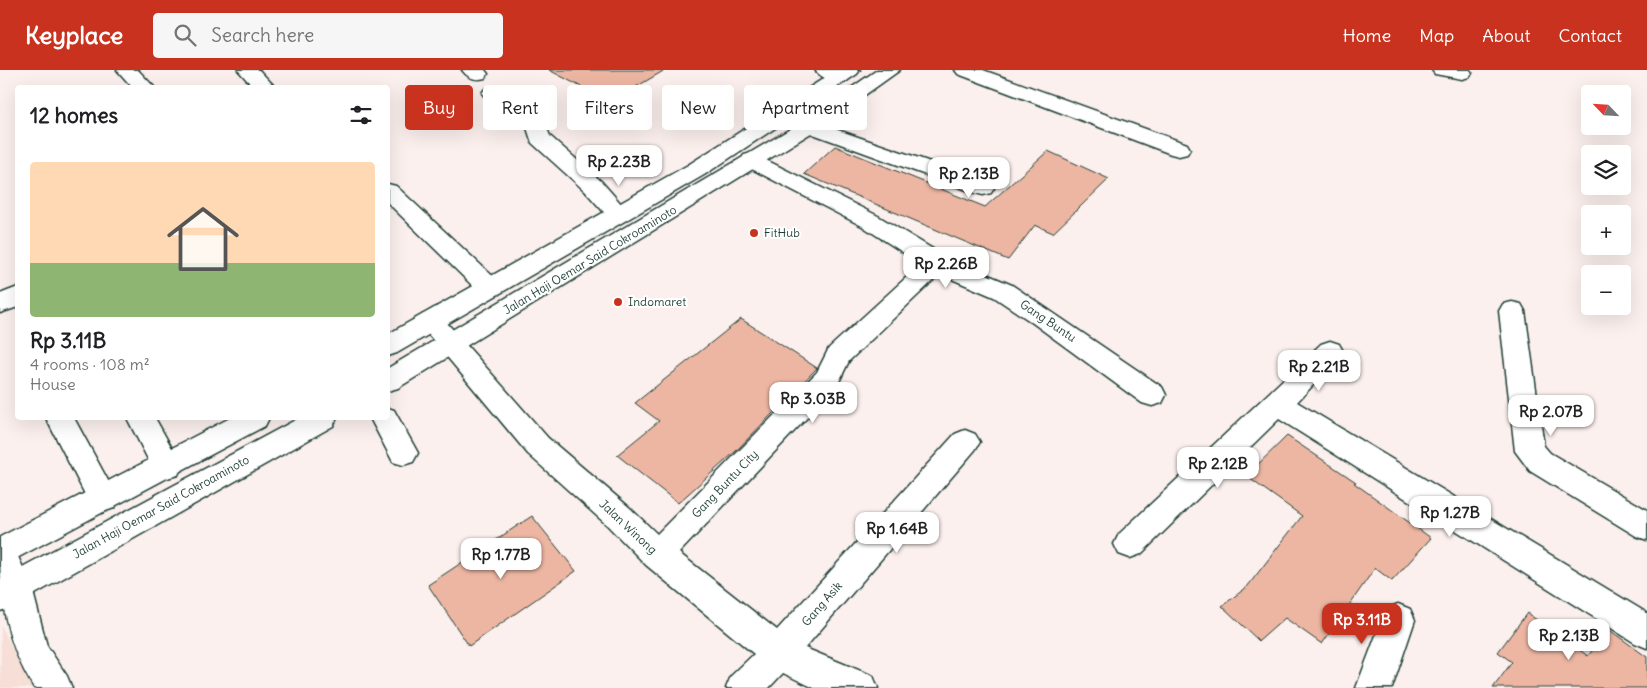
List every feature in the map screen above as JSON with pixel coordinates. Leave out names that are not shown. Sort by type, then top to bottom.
[{"type":"street","points":[[128,70],[142,85]]},
{"type":"street","points":[[248,70],[263,85]]},
{"type":"street","name":"Jalan Haji Oemar Said Cokroaminoto","points":[[867,86],[890,70]]},
{"type":"street","points":[[965,70],[1180,149]]},
{"type":"street","points":[[1442,70],[1462,73]]},
{"type":"street","name":"Jalan Haji Oemar Said Cokroaminoto","points":[[390,379],[490,288],[696,170],[839,72]]},
{"type":"street","points":[[538,130],[540,138],[593,186],[618,214]]},
{"type":"street","name":"Jalan Haji Oemar Said Cokroaminoto","points":[[390,346],[441,334],[752,160],[801,130]]},
{"type":"street","points":[[819,130],[983,188]]},
{"type":"street","name":"Gang Buntu","points":[[752,160],[870,221],[937,263],[1010,296],[1039,314],[1152,395]]},
{"type":"street","points":[[390,193],[490,288]]},
{"type":"street","name":"Gang Buntu City","points":[[657,555],[827,379],[839,354],[937,263]]},
{"type":"street","points":[[0,304],[15,297]]},
{"type":"street","points":[[1512,311],[1530,451],[1540,462],[1647,526]]},
{"type":"street","name":"Jalan Winong","points":[[441,334],[538,446],[619,517],[657,555],[779,653],[822,674],[860,688]]},
{"type":"street","points":[[1130,544],[1330,351]]},
{"type":"street","points":[[1277,404],[1647,632]]},
{"type":"street","points":[[61,420],[103,498]]},
{"type":"street","points":[[142,420],[167,466]]},
{"type":"street","points":[[54,688],[31,652],[8,592],[0,553],[251,420]]},
{"type":"street","name":"Jalan Haji Oemar Said Cokroaminoto","points":[[8,592],[319,420]]},
{"type":"street","points":[[385,420],[403,453]]},
{"type":"street","name":"Gang Asik","points":[[744,688],[779,653],[965,442]]},
{"type":"street","points":[[1374,688],[1398,620]]},
{"type":"shaded area","points":[[1,625],[32,688],[0,688]]},
{"type":"building","points":[[549,70],[665,70],[639,85],[578,85]]},
{"type":"building","points":[[835,146],[985,207],[1048,151],[1109,179],[1053,233],[1035,225],[1008,260],[804,174]]},
{"type":"building","points":[[741,319],[817,368],[735,452],[678,503],[617,455],[659,421],[635,403]]},
{"type":"building","points":[[1287,436],[1356,482],[1354,483],[1431,538],[1392,581],[1375,568],[1322,644],[1285,618],[1259,641],[1222,606],[1247,587],[1302,516],[1246,476]]},
{"type":"building","points":[[532,516],[576,571],[469,646],[428,585]]},
{"type":"building","points":[[1527,613],[1588,656],[1608,629],[1647,657],[1647,688],[1493,688],[1512,662],[1498,652]]},
{"type":"place","name":"FitHub","points":[[754,233]]},
{"type":"place","name":"Indomaret","points":[[618,302]]}]
